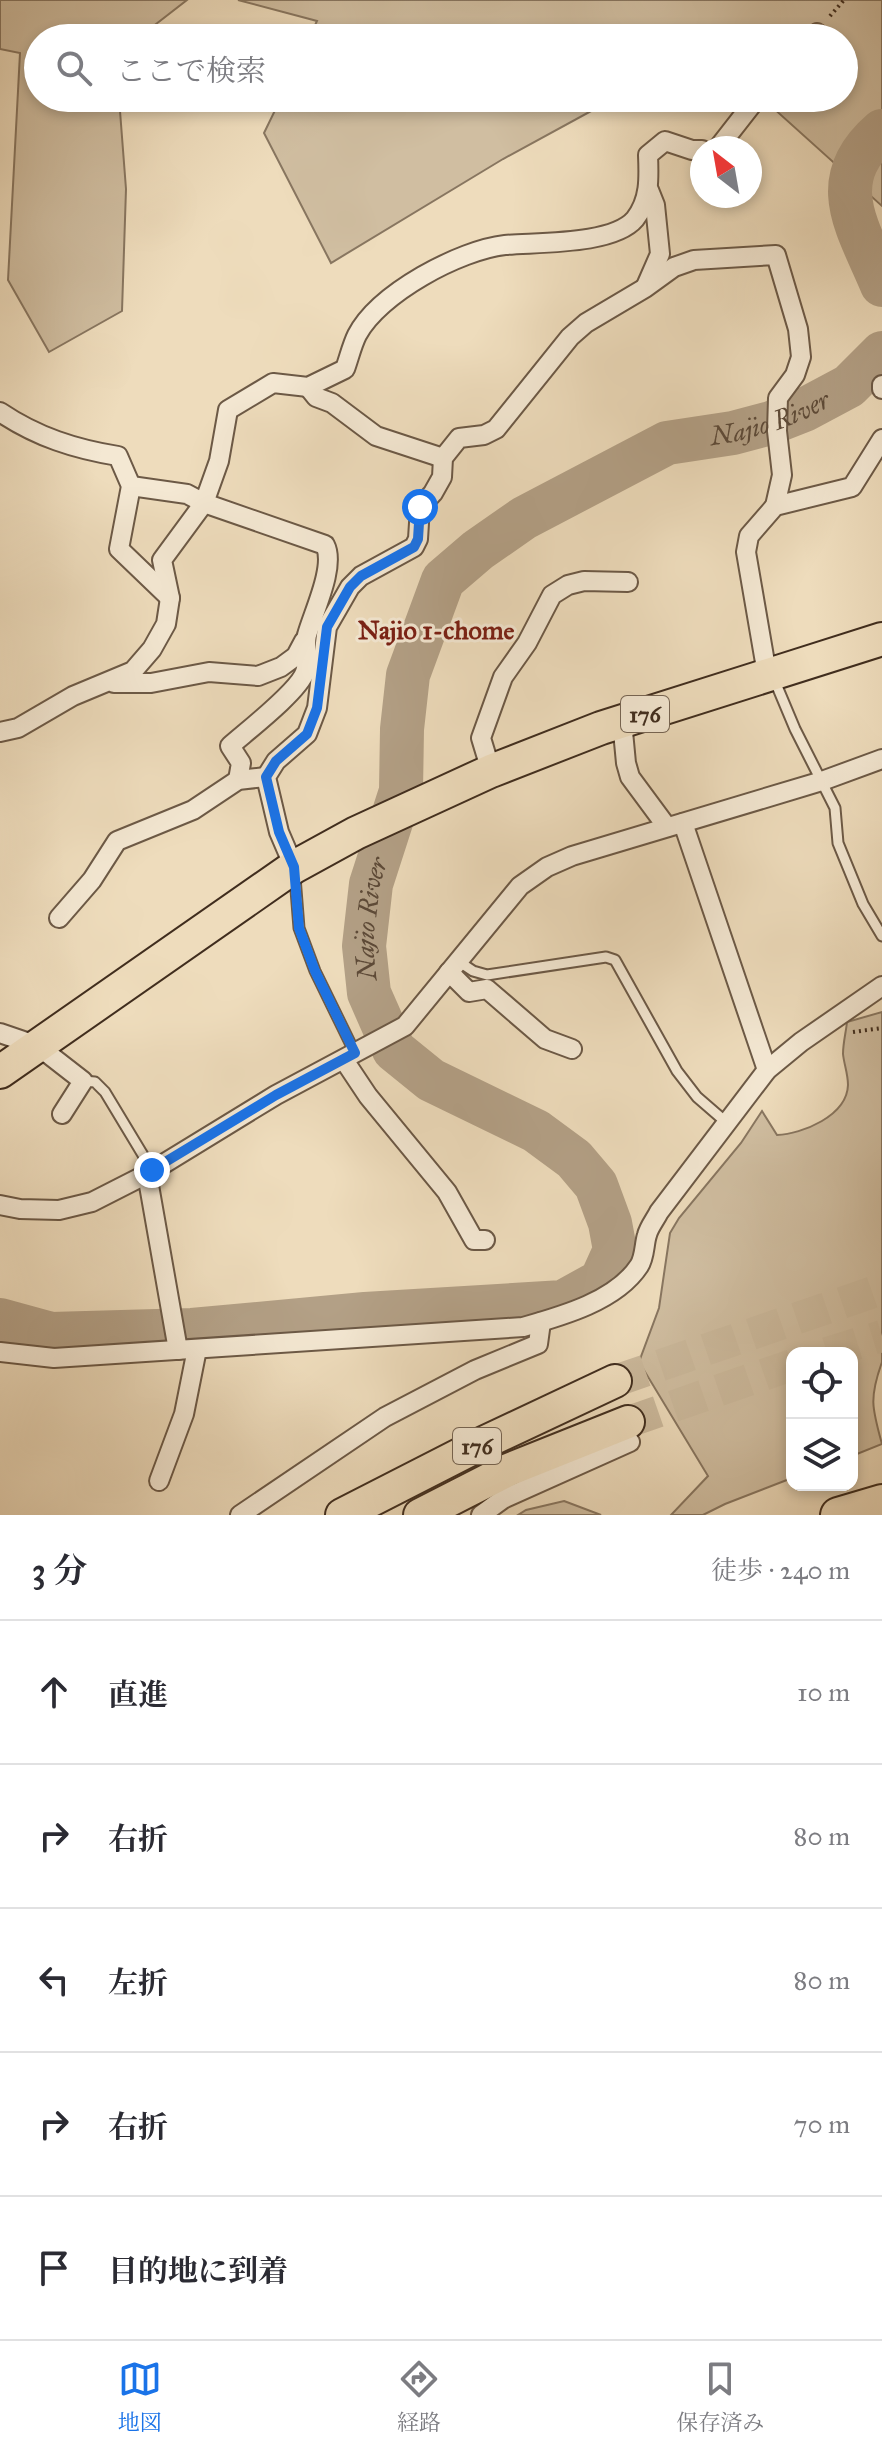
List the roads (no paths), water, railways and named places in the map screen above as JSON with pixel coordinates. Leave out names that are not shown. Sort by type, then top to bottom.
[{"type":"highway","name":"176","points":[[0,1072],[294,867],[356,833],[491,771],[622,721],[882,639]]},
{"type":"highway","name":"176","points":[[342,1515],[479,1445],[615,1381]]},
{"type":"highway","name":"176","points":[[420,1515],[508,1470],[629,1432]]},
{"type":"highway","points":[[838,1515],[882,1502]]},
{"type":"highway","points":[[849,1515],[882,1502]]},
{"type":"street","points":[[727,136],[746,112]]},
{"type":"street","points":[[645,288],[660,254],[655,205],[649,190],[648,155],[665,141],[690,149]]},
{"type":"street","points":[[0,732],[18,728],[73,696],[133,671],[152,649],[166,624],[170,598],[162,560],[204,503],[219,461],[228,410],[273,383],[308,387],[345,369],[358,333],[383,303],[441,264],[500,246],[599,238],[634,220],[649,190]]},
{"type":"street","points":[[294,867],[279,832],[266,777],[276,761],[307,734],[317,708],[327,627],[350,587],[361,576],[414,547],[418,539],[420,507],[433,493],[442,477],[443,458],[459,438],[484,435],[496,429],[586,323],[674,267],[694,260],[776,255],[798,329],[801,357],[795,375],[778,398],[777,431],[782,475],[775,506],[749,536],[746,552],[769,673]]},
{"type":"street","points":[[308,387],[316,397],[332,403],[376,436],[443,458]]},
{"type":"street","points":[[0,412],[50,440],[118,456],[131,486],[119,549],[170,598]]},
{"type":"street","points":[[775,506],[852,487],[882,439]]},
{"type":"street","points":[[103,683],[151,683],[209,672],[258,676],[281,667],[296,656],[306,638],[321,594],[329,552],[325,545],[204,503],[187,494],[131,486]]},
{"type":"street","points":[[491,771],[481,738],[503,677],[527,643],[552,595],[568,585],[584,581],[628,582]]},
{"type":"street","points":[[238,780],[241,763],[230,746],[288,694],[305,672],[306,638]]},
{"type":"street","points":[[622,721],[630,777],[675,825],[767,1070]]},
{"type":"street","points":[[0,1205],[59,1210],[92,1202],[149,1172],[276,1095],[405,1026],[520,886],[547,867],[572,856],[822,781],[882,759]]},
{"type":"street","points":[[59,918],[92,880],[117,841],[193,810],[238,780],[266,777]]},
{"type":"street","points":[[453,967],[469,992],[487,989],[545,1039],[572,1049]]},
{"type":"street","points":[[0,1352],[54,1358],[197,1349],[523,1327],[569,1314],[623,1282],[641,1264],[648,1232],[659,1212],[767,1070],[801,1042],[882,986]]},
{"type":"street","points":[[0,1033],[38,1046],[83,1081],[62,1114]]},
{"type":"street","points":[[356,1053],[368,1096],[447,1192],[474,1240],[485,1240]]},
{"type":"street","points":[[149,1172],[178,1350]]},
{"type":"street","points":[[240,1515],[385,1417],[475,1370],[538,1344],[541,1322]]},
{"type":"street","points":[[159,1481],[184,1414],[197,1349]]},
{"type":"street","points":[[481,1515],[503,1499],[629,1432]]},
{"type":"lane","points":[[769,673],[835,808],[838,843],[863,904],[882,936]]},
{"type":"lane","points":[[294,867],[299,928],[315,971],[356,1053]]},
{"type":"lane","points":[[453,967],[487,975],[606,957],[615,960],[677,1071],[697,1097],[727,1123]]},
{"type":"lane","points":[[83,1081],[95,1082],[105,1092],[149,1172]]},
{"type":"waterway","name":"Najio River","points":[[882,131],[864,150],[854,168],[850,186],[856,224],[882,285]]},
{"type":"waterway","name":"Najio River","points":[[0,1320],[51,1334],[192,1330],[365,1314],[563,1302],[601,1281],[615,1250],[610,1223],[596,1185],[574,1159],[536,1131],[431,1080],[394,1050],[369,993],[364,946],[371,884],[401,791],[402,729],[408,675],[443,580],[478,550],[524,518],[667,443],[733,433],[804,410],[849,386],[882,353]]},
{"type":"tunnel","points":[[615,1381],[882,1289]]},
{"type":"tunnel","points":[[846,1347],[882,1336]]},
{"type":"tunnel","points":[[628,1422],[786,1367]]},
{"type":"district","name":"Najio 1-chome","points":[[436,630]]}]
